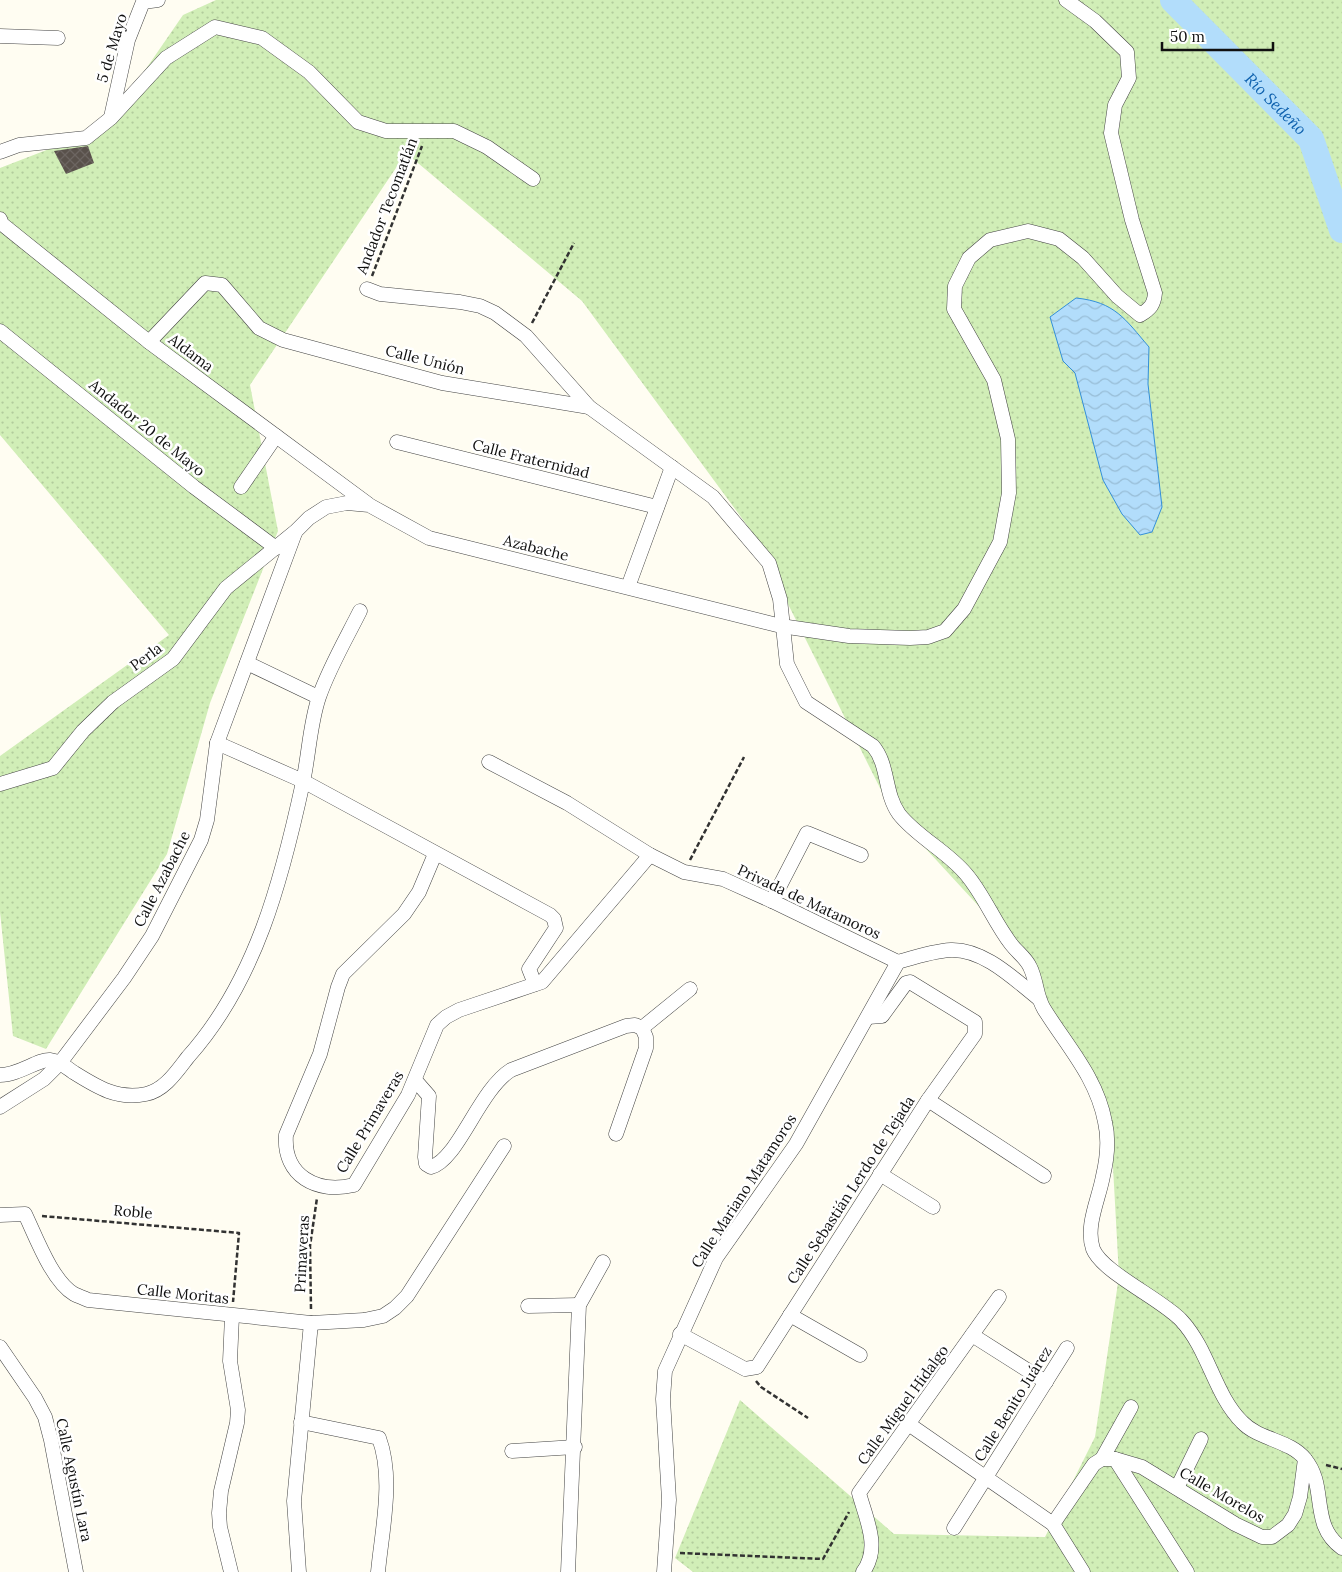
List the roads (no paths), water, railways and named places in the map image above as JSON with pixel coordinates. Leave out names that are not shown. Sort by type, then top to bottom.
[{"type":"street","name":"5 de Mayo","points":[[111,118],[128,40],[142,1],[158,0]]},
{"type":"street","name":"Azabache","points":[[296,531],[309,518],[326,507],[347,503],[369,505],[429,538],[781,626],[849,636],[928,637],[945,632],[968,601],[1000,542],[1008,493],[1008,439],[994,380],[954,309],[956,286],[969,258],[990,240],[1028,231],[1059,239],[1083,258],[1116,296],[1140,315],[1149,310],[1154,302],[1155,293],[1132,220],[1111,132],[1115,105],[1128,78],[1127,52],[1095,21],[1066,0]]},
{"type":"street","points":[[0,152],[19,145],[86,138],[111,118],[166,58],[215,27],[262,38],[309,72],[358,122],[386,131],[454,131],[486,147],[533,179]]},
{"type":"street","points":[[0,36],[58,38]]},
{"type":"street","name":"Aldama","points":[[1,223],[149,342],[369,505]]},
{"type":"street","name":"Calle Unión","points":[[149,342],[204,283],[213,282],[222,285],[259,328],[283,340],[442,383],[589,406]]},
{"type":"street","points":[[367,289],[380,294],[480,306],[495,313],[526,336],[589,406],[713,497],[769,563],[780,598],[781,626],[787,664],[806,702],[873,746],[880,755],[893,806],[901,817],[964,871],[979,891],[1011,944],[1029,964],[1034,974],[1038,998]]},
{"type":"street","name":"Andador 20 de Mayo","points":[[0,331],[194,487],[276,548]]},
{"type":"street","points":[[241,487],[276,436]]},
{"type":"street","name":"Calle Fraternidad","points":[[397,442],[657,507]]},
{"type":"street","points":[[628,587],[672,467]]},
{"type":"street","name":"Perla","points":[[0,784],[53,768],[83,731],[113,702],[173,659],[226,588],[296,531]]},
{"type":"street","name":"Calle Azabache","points":[[0,1107],[44,1079],[60,1063],[124,978],[152,936],[201,840],[207,820],[218,743],[296,531]]},
{"type":"street","points":[[0,1074],[15,1073],[49,1060],[60,1063],[103,1090],[127,1096],[149,1093],[165,1084],[202,1042],[231,999],[250,962],[282,871],[303,781],[318,697],[360,612]]},
{"type":"street","points":[[247,663],[318,697]]},
{"type":"street","points":[[218,743],[303,781],[554,919],[556,928],[529,970],[535,984]]},
{"type":"street","name":"Privada de Matamoros","points":[[489,762],[567,803],[650,855],[684,872],[723,879],[772,900],[898,962]]},
{"type":"street","points":[[772,900],[807,833],[861,855]]},
{"type":"street","name":"Calle Primaveras","points":[[435,854],[419,892],[404,914],[351,964],[338,987],[320,1054],[286,1135],[285,1147],[289,1161],[301,1176],[318,1186],[339,1189],[354,1185],[415,1080],[437,1025],[446,1017],[542,982],[650,855]]},
{"type":"street","points":[[898,962],[952,950],[968,952],[1005,972],[1038,998],[1095,1090],[1105,1122],[1107,1147],[1104,1176],[1092,1222],[1093,1249],[1100,1259],[1113,1270],[1167,1306],[1183,1322],[1206,1356],[1226,1401],[1244,1425],[1305,1458],[1314,1473],[1322,1522],[1333,1540],[1342,1548]]},
{"type":"street","name":"Calle Mariano Matamoros","points":[[664,1572],[668,1492],[663,1384],[665,1371],[680,1334],[716,1258],[796,1144],[898,962]]},
{"type":"street","name":"Calle Sebastián Lerdo de Tejada","points":[[680,1334],[745,1370],[752,1370],[757,1367],[928,1100],[975,1034],[977,1028],[976,1022],[910,982],[906,983],[882,1016],[877,1018],[868,1017]]},
{"type":"street","points":[[642,1028],[690,989]]},
{"type":"street","points":[[415,1080],[430,1096],[425,1157],[426,1164],[431,1167],[445,1160],[489,1090],[499,1078],[511,1070],[626,1026],[635,1025],[642,1028],[646,1037],[646,1048],[616,1134]]},
{"type":"street","points":[[928,1100],[1044,1176]]},
{"type":"street","name":"Calle Moritas","points":[[0,1215],[25,1214],[53,1270],[73,1294],[88,1300],[311,1323],[364,1320],[383,1316],[395,1308],[407,1296],[504,1146]]},
{"type":"street","points":[[880,1174],[933,1207]]},
{"type":"street","points":[[568,1572],[575,1447],[579,1305],[603,1262]]},
{"type":"street","name":"Calle Miguel Hidalgo","points":[[863,1572],[872,1554],[872,1543],[859,1493],[910,1425],[999,1297]]},
{"type":"street","points":[[528,1306],[579,1305]]},
{"type":"street","points":[[790,1315],[860,1355]]},
{"type":"street","points":[[231,1572],[220,1527],[219,1513],[221,1491],[237,1423],[238,1410],[230,1361],[232,1316]]},
{"type":"street","points":[[299,1572],[294,1501],[311,1323]]},
{"type":"street","points":[[972,1335],[1046,1382]]},
{"type":"street","name":"Calle Agustín Lara","points":[[0,1347],[35,1398],[45,1417],[76,1572]]},
{"type":"street","name":"Calle Benito Juárez","points":[[954,1528],[1067,1348]]},
{"type":"street","points":[[1109,1460],[1131,1407]]},
{"type":"street","points":[[301,1422],[379,1438],[384,1452],[387,1471],[378,1572]]},
{"type":"street","points":[[910,1425],[1053,1524],[1083,1572]]},
{"type":"street","points":[[1177,1488],[1201,1439]]},
{"type":"street","points":[[512,1451],[575,1447]]},
{"type":"street","name":"Calle Morelos","points":[[1109,1460],[1142,1467],[1234,1524],[1262,1536],[1272,1537],[1288,1525],[1295,1514],[1300,1498],[1305,1458]]},
{"type":"street","points":[[1053,1524],[1094,1464],[1109,1460]]},
{"type":"street","points":[[1109,1460],[1187,1572]]},
{"type":"water","points":[[1076,298],[1100,303],[1118,313],[1149,347],[1148,384],[1162,507],[1152,532],[1140,535],[1122,514],[1103,480],[1075,373],[1063,361],[1050,317]]},
{"type":"waterway","name":"Río Sedeño","points":[[1173,0],[1311,139],[1342,230]]}]
